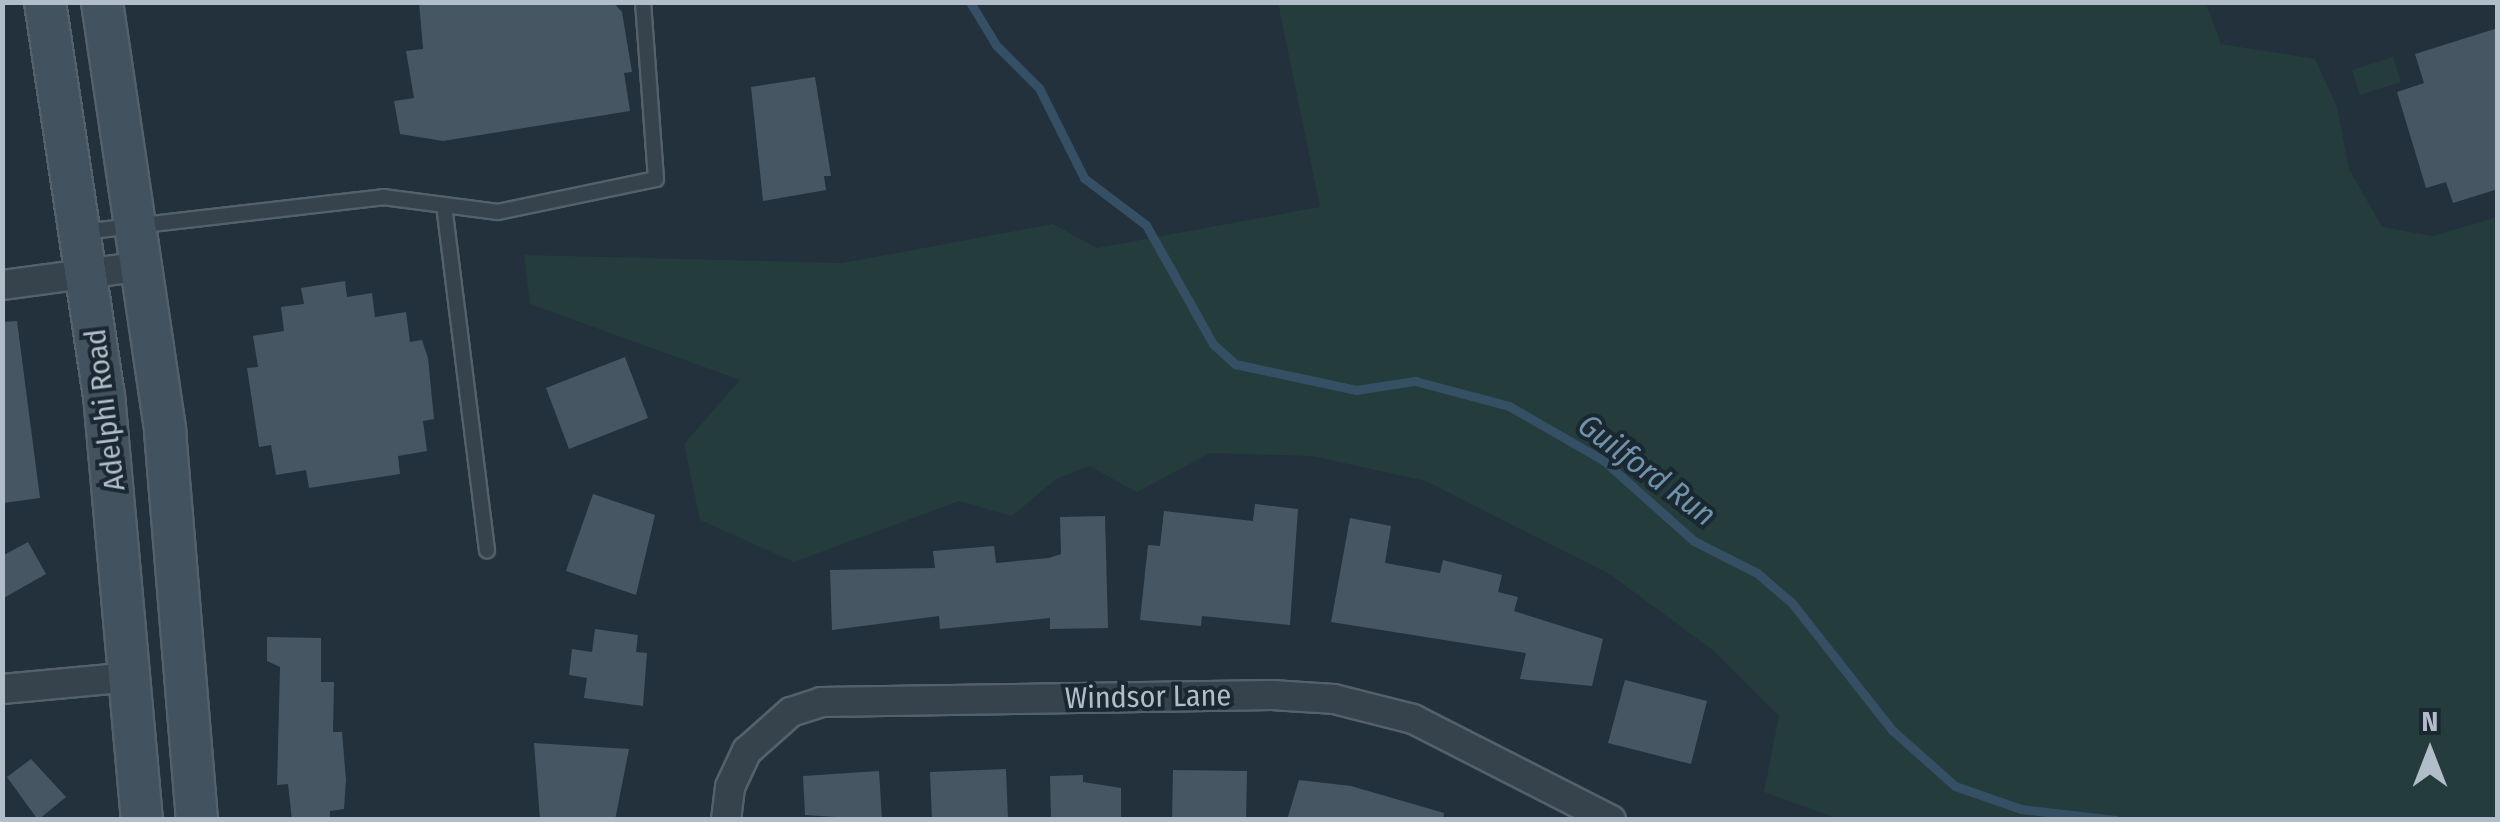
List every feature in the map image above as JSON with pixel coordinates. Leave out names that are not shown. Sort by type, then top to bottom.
[{"type":"main road","name":"Adelphi Road","points":[[45,2],[89,274],[142,820]]},
{"type":"main road","name":"Adelphi Road","points":[[102,2],[139,225],[178,546],[197,820]]},
{"type":"street","points":[[2,285],[144,266]]},
{"type":"street","points":[[2,689],[131,676]]},
{"type":"street","name":"Windsor Lane","points":[[726,820],[730,787],[747,751],[790,712],[821,702],[1272,695],[1334,699],[1413,719],[1611,820]]},
{"type":"lane","points":[[82,232],[345,199],[498,212],[656,179],[643,2]]},
{"type":"lane","points":[[444,205],[486,550]]},
{"type":"green space","points":[[1278,3],[2206,3],[2221,44],[2315,59],[2337,107],[2349,169],[2382,227],[2433,236],[2497,217],[2497,819],[1838,819],[1764,792],[1779,716],[1714,651],[1611,575],[1426,481],[1312,456],[1210,453],[1137,492],[1089,466],[1056,479],[1012,516],[959,501],[794,562],[700,520],[684,444],[740,380],[530,304],[524,255],[843,263],[1053,224],[1097,248],[1320,207]]},
{"type":"green space","points":[[2393,57],[2401,82],[2360,95],[2352,70]]},
{"type":"building","points":[[419,2],[613,2],[622,12],[632,72],[624,73],[630,111],[443,141],[400,134],[394,101],[414,98],[406,51],[423,49]]},
{"type":"building","points":[[2498,28],[2498,189],[2453,203],[2446,182],[2426,188],[2397,92],[2424,83],[2415,54]]},
{"type":"building","points":[[815,77],[831,176],[824,176],[826,190],[763,201],[751,87]]},
{"type":"building","points":[[345,281],[347,297],[372,293],[375,317],[406,312],[410,342],[422,340],[428,358],[434,419],[423,421],[427,451],[398,456],[400,474],[309,488],[306,470],[276,475],[271,445],[259,447],[247,368],[258,367],[253,336],[284,331],[281,307],[304,304],[301,288]]},
{"type":"building","points":[[17,321],[40,498],[4,503],[2,322]]},
{"type":"building","points":[[625,357],[648,418],[569,449],[546,388]]},
{"type":"building","points":[[593,494],[655,515],[636,595],[566,571]]},
{"type":"building","points":[[1255,504],[1298,509],[1290,625],[1202,616],[1201,626],[1140,620],[1148,545],[1160,546],[1164,511],[1253,521]]},
{"type":"building","points":[[1105,516],[1108,628],[1050,629],[1050,618],[940,629],[939,616],[832,630],[830,570],[935,568],[933,551],[994,546],[996,563],[1049,558],[1061,554],[1060,517]]},
{"type":"building","points":[[1350,518],[1391,526],[1385,563],[1440,573],[1443,560],[1502,575],[1498,592],[1518,597],[1514,611],[1603,639],[1592,686],[1520,679],[1526,653],[1331,622]]},
{"type":"building","points":[[28,542],[46,574],[2,599],[2,556]]},
{"type":"building","points":[[595,629],[638,635],[636,652],[647,653],[643,706],[584,698],[587,678],[569,675],[572,649],[592,652]]},
{"type":"building","points":[[267,637],[321,638],[321,682],[334,682],[333,732],[342,732],[346,780],[344,809],[330,811],[330,820],[292,820],[288,784],[277,785],[280,667],[267,661]]},
{"type":"building","points":[[1625,680],[1707,701],[1691,764],[1608,743]]},
{"type":"building","points":[[534,743],[629,749],[615,820],[540,820]]},
{"type":"building","points":[[31,759],[66,797],[38,820],[7,777]]},
{"type":"building","points":[[1006,769],[1008,820],[932,820],[930,772]]},
{"type":"building","points":[[1173,770],[1247,771],[1246,820],[1172,820]]},
{"type":"building","points":[[879,771],[882,820],[805,815],[803,776]]},
{"type":"building","points":[[1083,775],[1083,782],[1121,788],[1121,820],[1051,820],[1050,776]]},
{"type":"building","points":[[1299,780],[1351,786],[1444,813],[1443,820],[1287,820]]},
{"type":"waterway","name":"Guilford Run","points":[[970,2],[996,45],[1039,88],[1084,178],[1146,225],[1213,344],[1235,364],[1356,390],[1415,381],[1509,406],[1603,460],[1694,541],[1757,573],[1792,603],[1892,730],[1955,786],[2021,809],[2115,820]]}]
